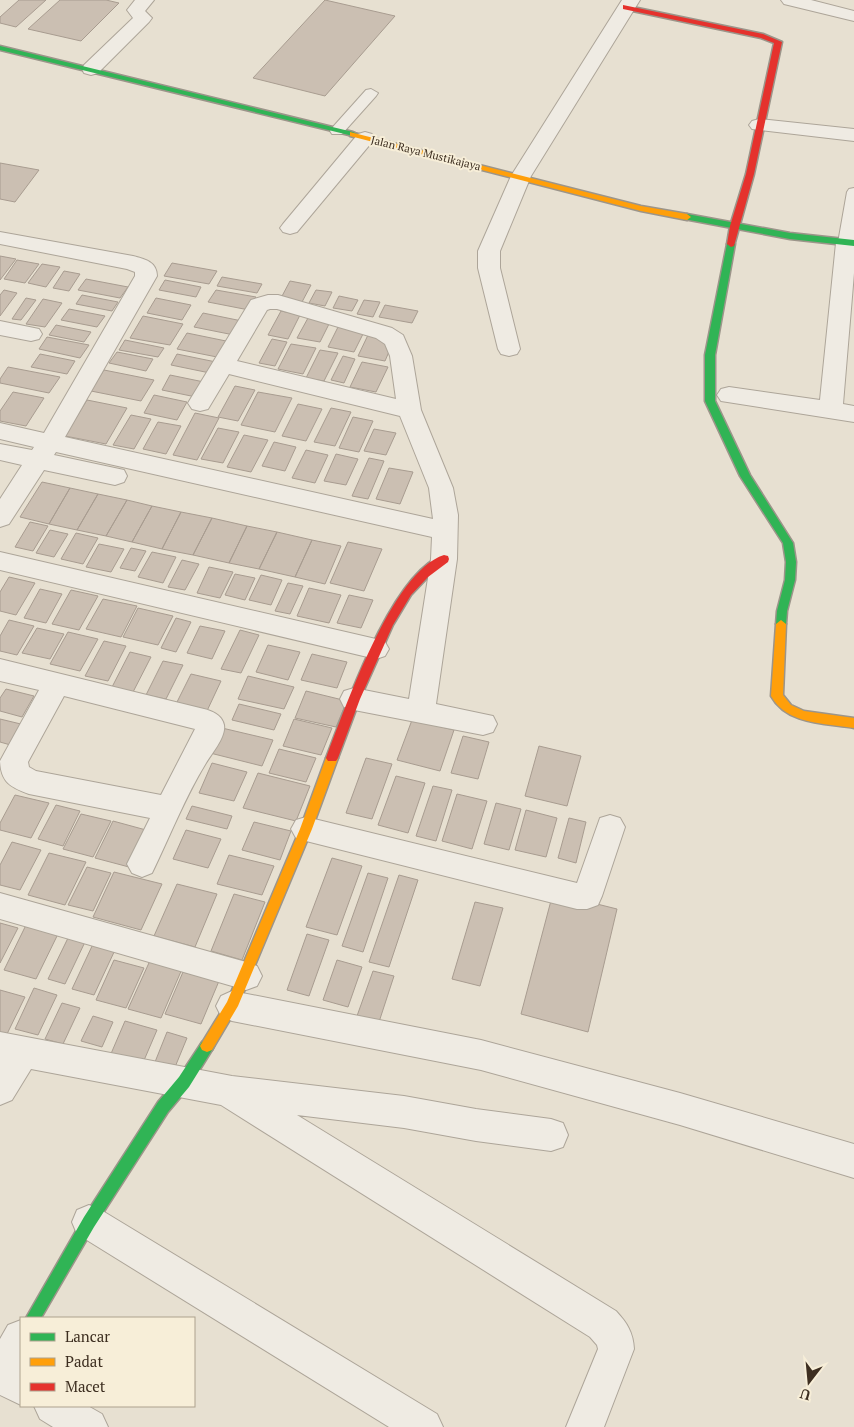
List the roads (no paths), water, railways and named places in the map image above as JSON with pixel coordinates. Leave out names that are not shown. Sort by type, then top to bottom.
[{"type":"street","points":[[92,69],[143,18],[136,10],[145,0]]},
{"type":"street","points":[[790,0],[854,16]]},
{"type":"street","points":[[509,349],[493,288],[489,268],[489,251],[521,176],[628,3],[763,36],[778,42],[758,125],[750,174],[734,226],[710,354],[710,401],[745,476],[788,543],[791,562],[790,580],[782,611],[777,696],[787,708],[802,715],[854,723]]},
{"type":"street","name":"Jalan Raya Mustikajaya","points":[[0,48],[92,69],[521,176],[641,208],[790,236],[850,243]]},
{"type":"street","points":[[758,125],[854,135]]},
{"type":"street","points":[[290,228],[365,138]]},
{"type":"street","points":[[0,238],[134,263],[146,269],[146,276],[44,451],[0,518]]},
{"type":"street","points":[[831,410],[850,243]]},
{"type":"street","points":[[200,403],[259,305],[268,302],[278,302],[384,333],[395,340],[401,356],[409,410],[441,488],[446,515],[445,545],[421,713]]},
{"type":"street","points":[[0,328],[31,334]]},
{"type":"street","points":[[223,365],[409,410]]},
{"type":"street","points":[[729,396],[854,414]]},
{"type":"street","points":[[0,432],[44,451],[445,545]]},
{"type":"street","points":[[0,452],[44,451]]},
{"type":"street","points":[[34,1317],[89,1222],[162,1108],[184,1082],[232,1006],[306,829],[354,699],[376,649],[407,592],[424,574],[445,545]]},
{"type":"street","points":[[0,561],[376,649]]},
{"type":"street","points":[[0,670],[204,720],[210,725],[208,736],[188,768],[142,864]]},
{"type":"street","points":[[57,684],[14,761],[14,773],[29,782],[168,808]]},
{"type":"street","points":[[354,699],[483,724]]},
{"type":"street","points":[[306,829],[577,896],[587,896],[610,827]]},
{"type":"street","points":[[0,906],[246,976]]},
{"type":"street","points":[[232,1006],[481,1055],[680,1109],[854,1161]]},
{"type":"street","points":[[0,1089],[12,1050],[227,1090],[404,1112],[476,1125],[551,1135]]},
{"type":"street","points":[[227,1090],[604,1324],[615,1337],[616,1349],[585,1427]]},
{"type":"street","points":[[89,1222],[424,1427]]},
{"type":"street","points":[[20,1340],[0,1374],[20,1386]]},
{"type":"street","points":[[55,1407],[89,1427]]},
{"type":"lane","points":[[338,131],[371,93]]},
{"type":"lane","points":[[850,243],[846,234],[854,192]]}]
